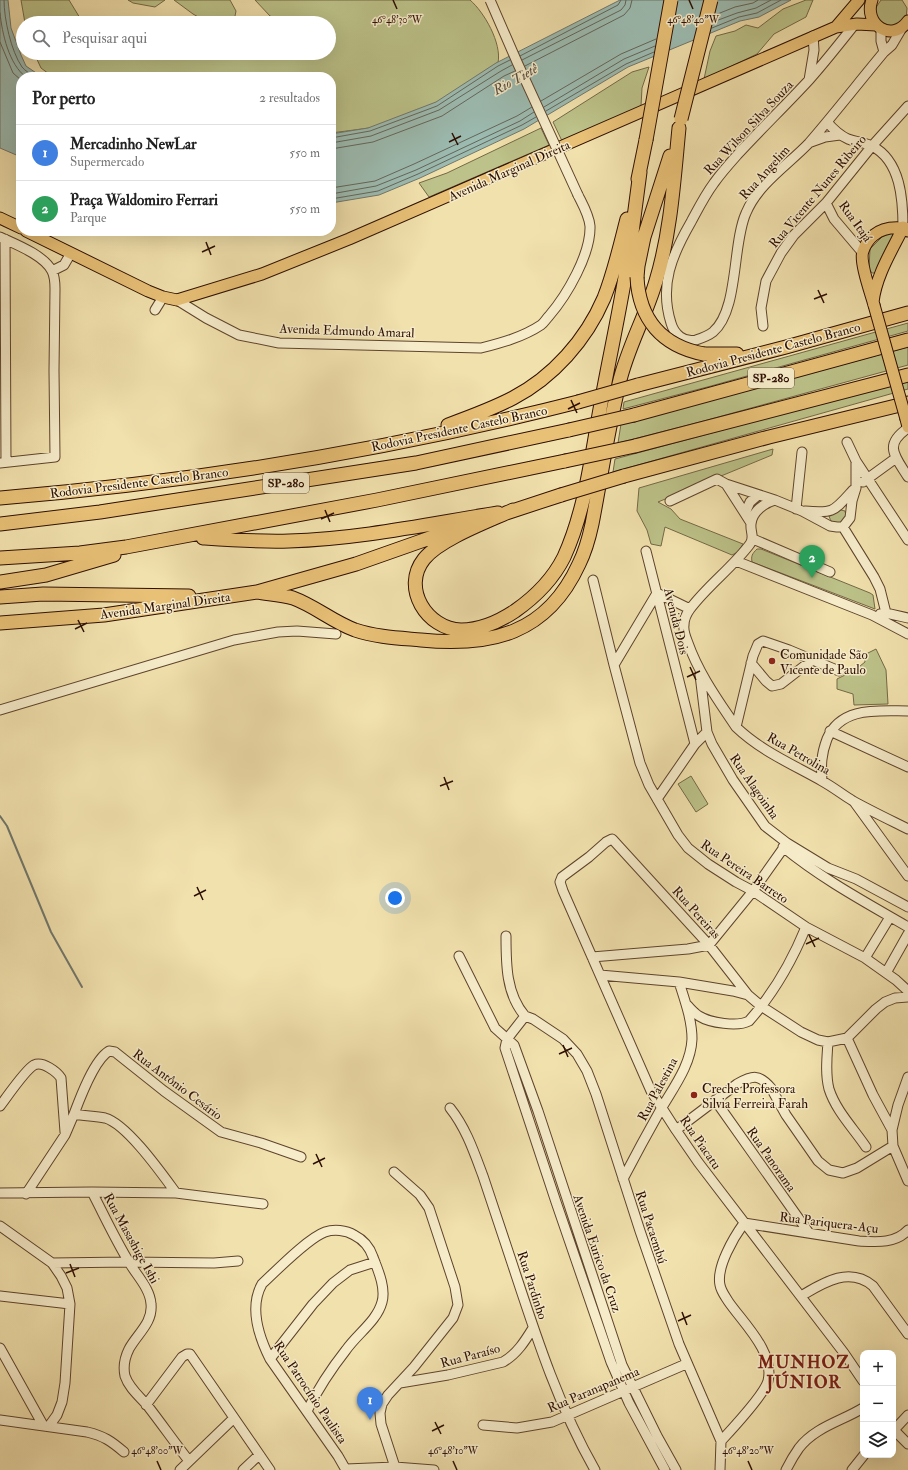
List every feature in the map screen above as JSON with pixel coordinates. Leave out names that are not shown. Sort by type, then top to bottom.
[{"type":"highway","points":[[513,510],[443,543],[423,560],[417,575],[416,592],[419,602],[432,620],[441,626],[462,630],[473,629],[500,620],[522,606],[534,596],[544,586],[563,560],[576,524],[590,467],[631,241],[641,168],[671,0]]},
{"type":"highway","points":[[711,0],[680,124],[644,237],[638,266],[638,290],[644,312],[657,330],[672,344],[704,354],[727,355],[786,347]]},
{"type":"highway","points":[[257,592],[293,598],[354,630],[370,634],[405,639],[462,643],[495,638],[513,632],[529,624],[543,614],[560,596],[572,580],[586,547],[592,524],[619,383],[627,359],[650,303],[661,263],[667,230],[680,124]]},
{"type":"highway","points":[[405,441],[469,418],[514,398],[540,380],[564,359],[584,334],[603,299],[612,277],[641,168]]},
{"type":"highway","name":"Rodovia Presidente Castelo Branco","points":[[0,498],[128,485],[243,469],[352,451],[500,422],[786,347],[908,313]]},
{"type":"highway","name":"Rodovia Presidente Castelo Branco","points":[[0,524],[100,512],[416,463],[634,415],[908,340]]},
{"type":"highway","name":"SP-280","points":[[0,558],[80,553],[126,547],[378,500],[635,446],[908,375]]},
{"type":"highway","points":[[769,437],[908,393]]},
{"type":"highway","points":[[257,592],[356,564],[443,532],[624,476],[769,437],[908,403]]},
{"type":"highway","points":[[0,582],[46,575],[180,537],[257,541],[316,539],[367,534],[513,510]]},
{"type":"highway","name":"Avenida Marginal Direita","points":[[0,623],[104,615],[257,592]]},
{"type":"highway","points":[[0,597],[43,594],[229,596]]},
{"type":"main road","points":[[836,27],[845,14],[859,0]]},
{"type":"main road","points":[[872,0],[870,14],[872,20],[878,27]]},
{"type":"main road","name":"Avenida Marginal Direita","points":[[177,300],[262,274],[350,239],[836,27],[866,24],[888,31],[895,31],[906,24]]},
{"type":"main road","points":[[0,218],[16,226]]},
{"type":"main road","points":[[862,252],[867,243],[879,231],[895,227],[906,229],[879,277],[874,294],[874,304]]},
{"type":"main road","name":"Avenida Edmundo Amaral","points":[[36,236],[163,297],[177,300]]},
{"type":"main road","name":"Rua Itajá","points":[[862,252],[866,277],[907,424]]},
{"type":"main road","points":[[866,277],[879,277]]},
{"type":"street","name":"Avenida Edmundo Amaral","points":[[177,300],[206,318],[239,335],[279,343],[481,348],[515,338],[541,325],[565,296],[583,259],[588,247],[590,224],[490,0]]},
{"type":"street","name":"Rua Wilson Silva Souza","points":[[671,326],[666,299],[668,274],[679,245],[708,191],[736,156],[809,80],[855,24]]},
{"type":"street","name":"Rua Angelim","points":[[671,326],[683,340],[692,341],[706,337],[720,324],[726,313],[740,232],[748,208],[769,182],[808,144],[827,122],[884,52],[892,45],[906,24]]},
{"type":"street","points":[[836,27],[838,46]]},
{"type":"street","points":[[878,27],[884,52]]},
{"type":"street","name":"Rua Wilson Silva Souza","points":[[809,80],[814,50],[813,36]]},
{"type":"street","name":"Rua Vicente Nunes Ribeiro","points":[[763,326],[761,308],[766,280],[781,253],[794,235],[826,203],[872,146],[908,106]]},
{"type":"street","points":[[827,122],[840,135]]},
{"type":"street","points":[[808,144],[825,137],[840,135],[872,146],[885,157],[892,167],[899,187],[903,203],[906,229]]},
{"type":"street","points":[[861,142],[864,149],[864,156],[875,155],[885,157]]},
{"type":"street","name":"Rua Itajá","points":[[826,203],[834,219],[862,252]]},
{"type":"street","points":[[2,238],[21,247],[48,264],[55,279],[55,457],[3,463],[2,238]]},
{"type":"street","points":[[52,271],[64,265],[71,253]]},
{"type":"street","points":[[155,310],[163,297]]},
{"type":"street","points":[[907,424],[894,440],[893,449],[896,458],[908,477]]},
{"type":"street","points":[[847,442],[856,462],[908,540]]},
{"type":"street","points":[[799,510],[802,452]]},
{"type":"street","points":[[799,510],[824,513],[830,511],[840,505],[868,478],[896,458]]},
{"type":"street","points":[[670,501],[717,479],[726,484],[775,500],[799,510],[830,526],[844,526],[850,518],[852,501],[856,488],[856,462]]},
{"type":"street","points":[[700,673],[684,629],[686,617],[690,609],[713,583],[736,561],[753,539],[751,523],[726,484]]},
{"type":"street","points":[[745,513],[750,502],[758,495]]},
{"type":"street","points":[[751,523],[760,507],[775,500]]},
{"type":"street","points":[[844,526],[874,576],[880,589],[886,613]]},
{"type":"street","points":[[753,539],[830,572]]},
{"type":"street","name":"Avenida Dois","points":[[646,551],[695,744]]},
{"type":"street","points":[[736,561],[872,616],[908,634]]},
{"type":"street","name":"Rua Pereira Barreto","points":[[593,580],[640,763],[649,785],[678,835],[688,848],[708,864],[753,891],[806,927],[865,958],[907,991]]},
{"type":"street","points":[[614,665],[657,593],[690,609]]},
{"type":"street","points":[[872,616],[886,613],[908,618]]},
{"type":"street","points":[[0,710],[234,640],[278,632],[297,631],[336,634]]},
{"type":"street","points":[[736,727],[752,656],[758,644],[763,641],[839,671]]},
{"type":"street","points":[[751,663],[772,686],[781,684],[812,660]]},
{"type":"street","name":"Rua Petrolina","points":[[700,673],[736,727],[759,746],[854,802],[908,829]]},
{"type":"street","name":"Rua Alagoinha","points":[[700,673],[707,732],[722,762],[765,826],[785,845],[828,868],[856,879],[908,907]]},
{"type":"street","points":[[822,782],[820,761],[830,731],[838,722],[856,714],[868,712],[908,711]]},
{"type":"street","points":[[830,731],[908,767]]},
{"type":"street","points":[[657,799],[695,744],[707,732]]},
{"type":"street","points":[[854,802],[908,876]]},
{"type":"street","name":"Rua Pereiras","points":[[563,891],[560,882],[562,877],[606,842],[612,839],[709,945],[748,995]]},
{"type":"street","points":[[592,957],[688,949],[709,945],[753,891],[785,845],[823,877],[908,927]]},
{"type":"street","points":[[823,877],[828,868]]},
{"type":"street","name":"Rua Piacatu","points":[[563,891],[644,1076],[662,1108],[676,1130],[744,1224],[801,1296],[860,1377]]},
{"type":"street","points":[[865,958],[890,916]]},
{"type":"street","points":[[687,1005],[699,1016],[705,1019],[738,1025],[749,1022],[776,986],[794,955],[806,927]]},
{"type":"street","points":[[886,973],[908,934]]},
{"type":"street","points":[[506,936],[509,983],[518,1008],[525,1016],[507,1039]]},
{"type":"street","name":"Avenida Eurico da Cruz","points":[[459,956],[495,1028],[514,1045],[529,1085],[622,1364],[632,1387],[676,1470]]},
{"type":"street","points":[[600,975],[679,982],[748,995],[761,1006],[801,1032],[818,1040],[828,1042],[847,1038],[876,1009],[885,1002],[907,991]]},
{"type":"street","name":"Rua Palestina","points":[[623,1179],[674,1088],[690,1052],[692,1039],[690,1018],[679,982]]},
{"type":"street","name":"Rua Pacaembú","points":[[525,1016],[533,1019],[563,1039],[583,1063],[596,1094],[664,1304],[686,1364],[721,1441],[720,1470]]},
{"type":"street","points":[[847,1038],[872,1095],[892,1130]]},
{"type":"street","name":"Avenida Eurico da Cruz","points":[[507,1039],[505,1048],[593,1312],[624,1392],[665,1470]]},
{"type":"street","points":[[828,1042],[827,1069],[829,1088],[840,1110],[866,1147]]},
{"type":"street","name":"Rua Antônio Cesário","points":[[74,1114],[81,1096],[101,1058],[109,1051],[115,1052],[164,1091],[221,1132],[261,1143],[301,1157]]},
{"type":"street","points":[[0,1106],[34,1066],[43,1065],[58,1074],[61,1078],[65,1135]]},
{"type":"street","points":[[676,1130],[745,1079],[755,1077],[764,1080],[818,1161],[829,1170],[836,1173],[843,1173],[857,1168],[893,1146]]},
{"type":"street","points":[[908,1077],[898,1105],[892,1130],[893,1146],[908,1181]]},
{"type":"street","name":"Rua Panorama","points":[[715,1100],[809,1233]]},
{"type":"street","name":"Rua Pardinho","points":[[450,1108],[463,1126],[474,1152],[497,1215],[533,1328],[567,1416],[593,1469]]},
{"type":"street","points":[[26,1194],[65,1135],[74,1114],[106,1118],[121,1128],[138,1144],[176,1193]]},
{"type":"street","points":[[394,1172],[420,1195],[429,1208],[458,1296],[458,1305],[453,1318],[382,1404],[380,1414],[381,1424],[395,1467]]},
{"type":"street","name":"Rua Masashige Ishi","points":[[92,1192],[128,1262],[148,1292],[151,1304],[150,1317],[144,1329],[131,1345],[125,1363],[125,1375],[128,1382],[189,1461]]},
{"type":"street","points":[[0,1193],[176,1193],[263,1204]]},
{"type":"street","points":[[560,1215],[571,1211]]},
{"type":"street","points":[[721,1441],[762,1392],[768,1381],[766,1356],[733,1309],[720,1285],[720,1274],[728,1250],[736,1234],[744,1224]]},
{"type":"street","name":"Rua Pariquera-Açu","points":[[744,1224],[859,1241],[886,1242],[900,1237],[908,1230]]},
{"type":"street","points":[[0,1226],[52,1263],[67,1288],[70,1304],[62,1402],[57,1415],[46,1426]]},
{"type":"street","name":"Rua Patrocínio Paulista","points":[[307,1411],[326,1378],[347,1348],[373,1319],[380,1308],[382,1301],[383,1290],[371,1250],[365,1242],[347,1231],[326,1232],[312,1239],[262,1284],[258,1290],[256,1299],[256,1319],[264,1348],[346,1470]]},
{"type":"street","points":[[52,1263],[214,1263],[238,1260]]},
{"type":"street","points":[[270,1359],[332,1282],[350,1270],[375,1262]]},
{"type":"street","points":[[801,1296],[826,1282],[841,1278],[860,1277],[873,1286],[908,1334]]},
{"type":"street","points":[[0,1296],[70,1304]]},
{"type":"street","name":"Rua Paraíso","points":[[400,1383],[448,1375],[504,1362],[511,1358],[519,1349],[533,1328]]},
{"type":"street","points":[[0,1348],[46,1426]]},
{"type":"street","points":[[146,1405],[182,1357],[186,1354],[190,1354],[270,1470]]},
{"type":"street","name":"Rua Paranapanema","points":[[483,1425],[518,1428],[552,1422],[686,1364]]},
{"type":"street","points":[[786,1470],[797,1451],[809,1438],[821,1429],[860,1410]]},
{"type":"street","points":[[896,1426],[908,1415]]},
{"type":"street","points":[[180,1470],[234,1418]]},
{"type":"street","points":[[0,1420],[87,1432],[109,1440],[124,1452]]},
{"type":"street","points":[[896,1432],[908,1444]]},
{"type":"street","points":[[244,1470],[259,1455]]},
{"type":"street","points":[[852,1470],[862,1458]]},
{"type":"street","points":[[346,1470],[395,1467],[434,1470]]},
{"type":"green space","points":[[21,0],[69,0],[79,16],[24,16]]},
{"type":"green space","points":[[128,0],[165,0],[155,7],[133,3]]},
{"type":"green space","points":[[174,0],[230,0],[236,11],[235,16],[197,16]]},
{"type":"green space","points":[[255,0],[470,0],[481,12],[495,37],[499,55],[498,63],[462,92],[377,127],[336,132],[336,72],[46,72],[41,68],[37,60],[336,60],[336,16],[270,16]]},
{"type":"green space","points":[[806,0],[813,0],[806,17],[774,34],[757,54],[704,79],[710,51],[716,36],[735,31],[746,25],[758,28],[783,9]]},
{"type":"green space","points":[[881,0],[902,0],[907,8],[906,19],[889,29],[876,19],[875,9]]},
{"type":"green space","points":[[649,67],[642,88],[641,106],[562,141],[553,122],[632,72]]},
{"type":"green space","points":[[541,128],[549,145],[429,197],[419,183],[447,173]]},
{"type":"green space","points":[[891,233],[895,234],[875,273],[872,273],[869,269],[870,249],[883,236]]},
{"type":"green space","points":[[908,323],[908,331],[623,409],[624,402]]},
{"type":"green space","points":[[908,347],[908,365],[618,443],[621,424]]},
{"type":"green space","points":[[908,380],[908,389],[613,472],[615,459]]},
{"type":"green space","points":[[773,449],[772,455],[658,502],[671,509],[680,519],[743,544],[738,552],[732,555],[665,527],[661,546],[651,544],[647,530],[637,511],[639,488]]},
{"type":"green space","points":[[841,510],[845,511],[846,516],[844,519],[837,524],[832,522],[829,516]]},
{"type":"green space","points":[[757,549],[761,549],[870,593],[873,595],[875,609],[752,562],[752,555]]},
{"type":"green space","points":[[876,649],[886,670],[888,704],[854,705],[853,694],[837,689],[837,679],[855,670],[865,662],[864,655]]},
{"type":"green space","points":[[691,776],[708,804],[696,812],[678,784]]},
{"type":"water","points":[[0,0],[8,0],[11,28],[16,42],[16,60],[23,60],[26,66],[35,72],[16,72],[16,155],[0,148]]},
{"type":"water","name":"Rio Tietê","points":[[620,0],[791,0],[759,17],[740,21],[628,67],[524,129],[420,178],[379,195],[336,202],[336,133],[368,128],[436,102],[496,63]]},
{"type":"waterway","points":[[0,816],[7,826],[51,932],[82,987]]},
{"type":"place","name":"Praça Waldomiro Ferrari","points":[[812,578]]},
{"type":"place","name":"Comunidade São Vicente de Paulo","points":[[772,661]]},
{"type":"place","name":"Creche Professora Silvia Ferreira Farah","points":[[694,1095]]},
{"type":"place","name":"Mercadinho NewLar","points":[[370,1420]]},
{"type":"district","name":"MUNHOZ JÚNIOR","points":[[804,1372]]}]
